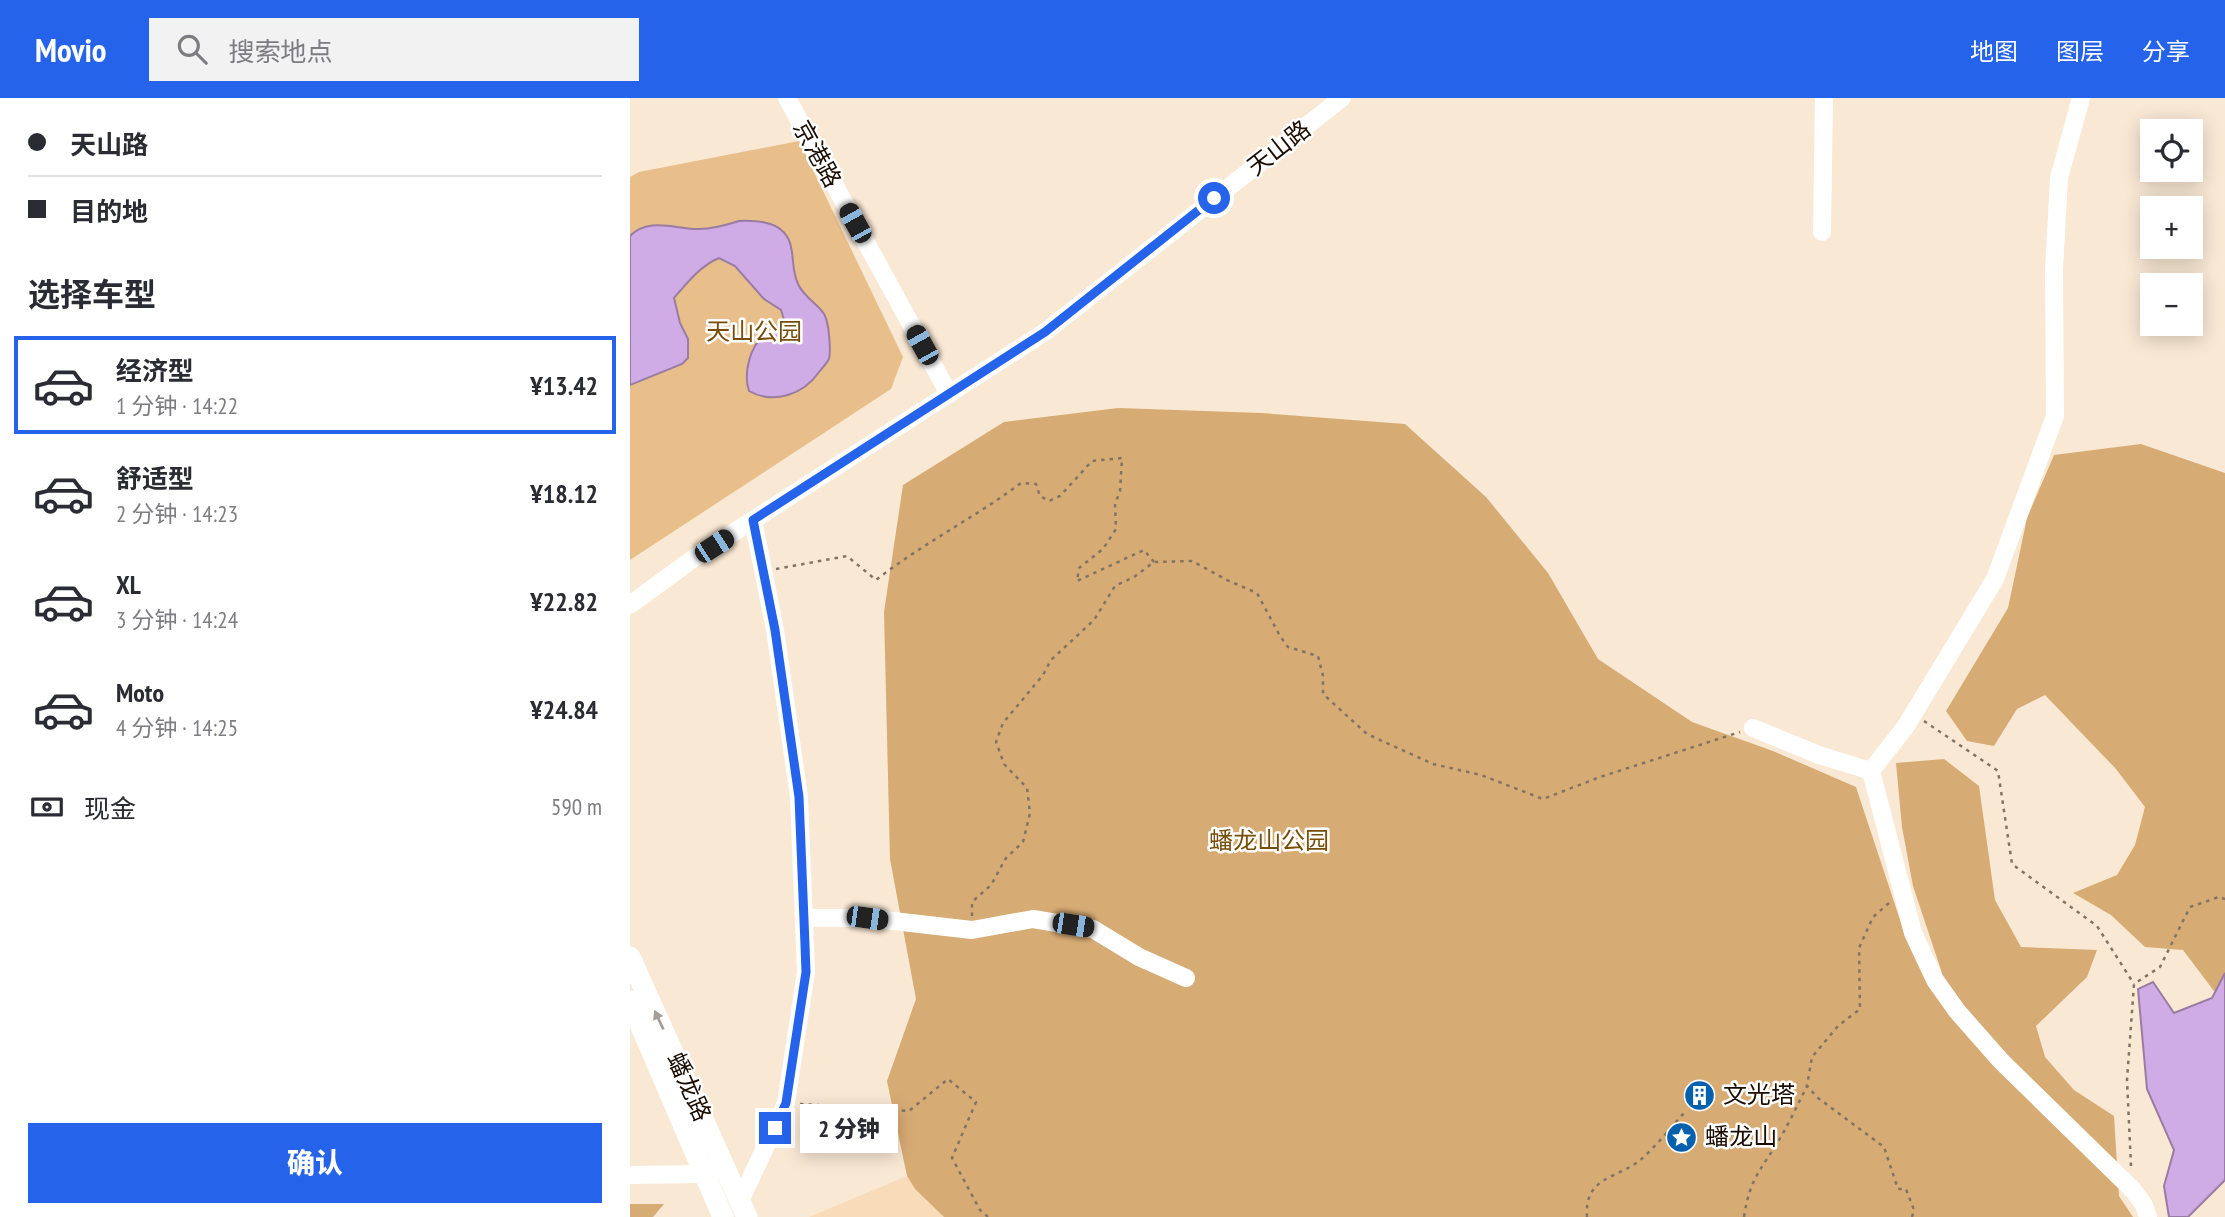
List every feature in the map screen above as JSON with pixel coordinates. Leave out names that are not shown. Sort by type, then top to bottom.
[{"type":"main road","name":"蟠龙路","points":[[630,957],[714,1170],[723,1217]]},
{"type":"main road","name":"蟠龙路","points":[[630,1002],[714,1170],[743,1209]]},
{"type":"street","name":"京港路","points":[[787,98],[948,394]]},
{"type":"street","name":"天山路","points":[[630,605],[694,558],[1045,332],[1342,98]]},
{"type":"street","points":[[1822,232],[1824,98]]},
{"type":"street","points":[[1871,771],[1914,714],[1995,579],[2055,416],[2054,270],[2059,178],[2081,98]]},
{"type":"street","points":[[743,1209],[786,1103],[806,972],[799,797],[775,630],[753,520]]},
{"type":"street","points":[[1753,728],[1819,755],[1871,771]]},
{"type":"street","points":[[1871,771],[1913,933],[1935,980],[1957,1012],[2001,1061],[2133,1190],[2144,1205],[2148,1217]]},
{"type":"street","points":[[804,918],[867,918],[972,930],[1033,919],[1093,929],[1139,957],[1186,978]]},
{"type":"street","points":[[630,1175],[714,1170]]},
{"type":"path","points":[[764,572],[847,556],[876,580],[989,507],[1021,483],[1036,484],[1040,496],[1049,501],[1060,496],[1092,461],[1122,458],[1120,491],[1115,504],[1116,529],[1103,549],[1079,568],[1077,581],[1144,550],[1154,562]]},
{"type":"path","points":[[972,930],[972,902],[991,885],[1006,858],[1023,842],[1030,813],[1027,788],[1004,764],[996,742],[1003,723],[1043,675],[1051,660],[1094,620],[1115,586],[1135,577],[1154,562],[1192,561],[1257,593],[1280,636],[1289,647],[1318,656],[1323,676],[1323,694],[1367,734],[1433,764],[1481,775],[1543,799],[1600,777],[1753,728]]},
{"type":"path","points":[[1914,714],[1998,771],[2012,864],[2097,926],[2134,984],[2127,1080],[2133,1190]]},
{"type":"path","points":[[1744,1217],[1747,1192],[1762,1163],[1782,1136],[1807,1086],[1812,1057],[1838,1026],[1860,1009],[1859,948],[1873,918],[1902,891]]},
{"type":"path","points":[[2134,984],[2161,967],[2190,907],[2219,897],[2225,899]]},
{"type":"path","points":[[786,1103],[909,1111],[948,1079],[976,1102],[952,1158],[980,1210],[988,1217]]},
{"type":"path","points":[[1807,1086],[1818,1098],[1884,1147],[1898,1189],[1906,1189],[1914,1210],[1913,1217]]},
{"type":"path","points":[[1587,1217],[1586,1204],[1601,1180],[1638,1162],[1685,1112]]},
{"type":"shaded area","points":[[739,221],[763,222],[784,232],[792,252],[798,284],[804,294],[823,312],[826,320],[830,344],[828,361],[813,380],[788,395],[768,397],[749,391],[747,376],[752,352],[760,339],[784,320],[781,310],[764,299],[735,266],[719,258],[700,270],[674,298],[680,323],[688,339],[688,358],[682,364],[630,385],[630,236],[638,230],[655,225],[705,229]]},
{"type":"shaded area","points":[[2225,973],[2225,1180],[2188,1217],[2169,1217],[2164,1186],[2174,1150],[2147,1089],[2138,989],[2153,982],[2174,1013],[2212,998]]},
{"type":"shaded area","points":[[907,1176],[915,1189],[944,1217],[809,1217]]},
{"type":"green space","name":"天山公园","points":[[799,141],[903,357],[891,389],[630,560],[630,177],[639,172]]},
{"type":"green space","name":"蟠龙山公园","points":[[1118,408],[1261,413],[1405,424],[1486,497],[1548,573],[1598,659],[1692,722],[1773,751],[1856,787],[1906,938],[1942,973],[1913,886],[1902,827],[1896,763],[1944,759],[1979,786],[1995,900],[2021,947],[2097,950],[2087,977],[2036,1026],[2045,1057],[2074,1090],[2114,1116],[2119,1196],[2133,1217],[944,1217],[915,1189],[907,1176],[887,1081],[916,999],[890,859],[884,612],[903,485],[1004,422]]},
{"type":"green space","points":[[2141,444],[2225,473],[2225,989],[2214,991],[2183,950],[2145,947],[2111,915],[2073,893],[2117,875],[2135,845],[2145,807],[2116,769],[2045,695],[2017,709],[1994,746],[1967,741],[1946,711],[2008,608],[2027,518],[2054,455]]},
{"type":"green space","points":[[630,1204],[664,1204],[653,1217],[630,1217]]},
{"type":"building","name":"文光塔","points":[[1699,1085],[1708,1089],[1710,1099],[1702,1105],[1692,1101],[1691,1091]]},
{"type":"place","name":"文光塔","points":[[1700,1095]]},
{"type":"place","name":"蟠龙山","points":[[1682,1137]]},
{"type":"route","points":[[775,1128],[786,1103],[806,972],[799,797],[775,630],[753,520],[1045,332],[1214,198]]}]
